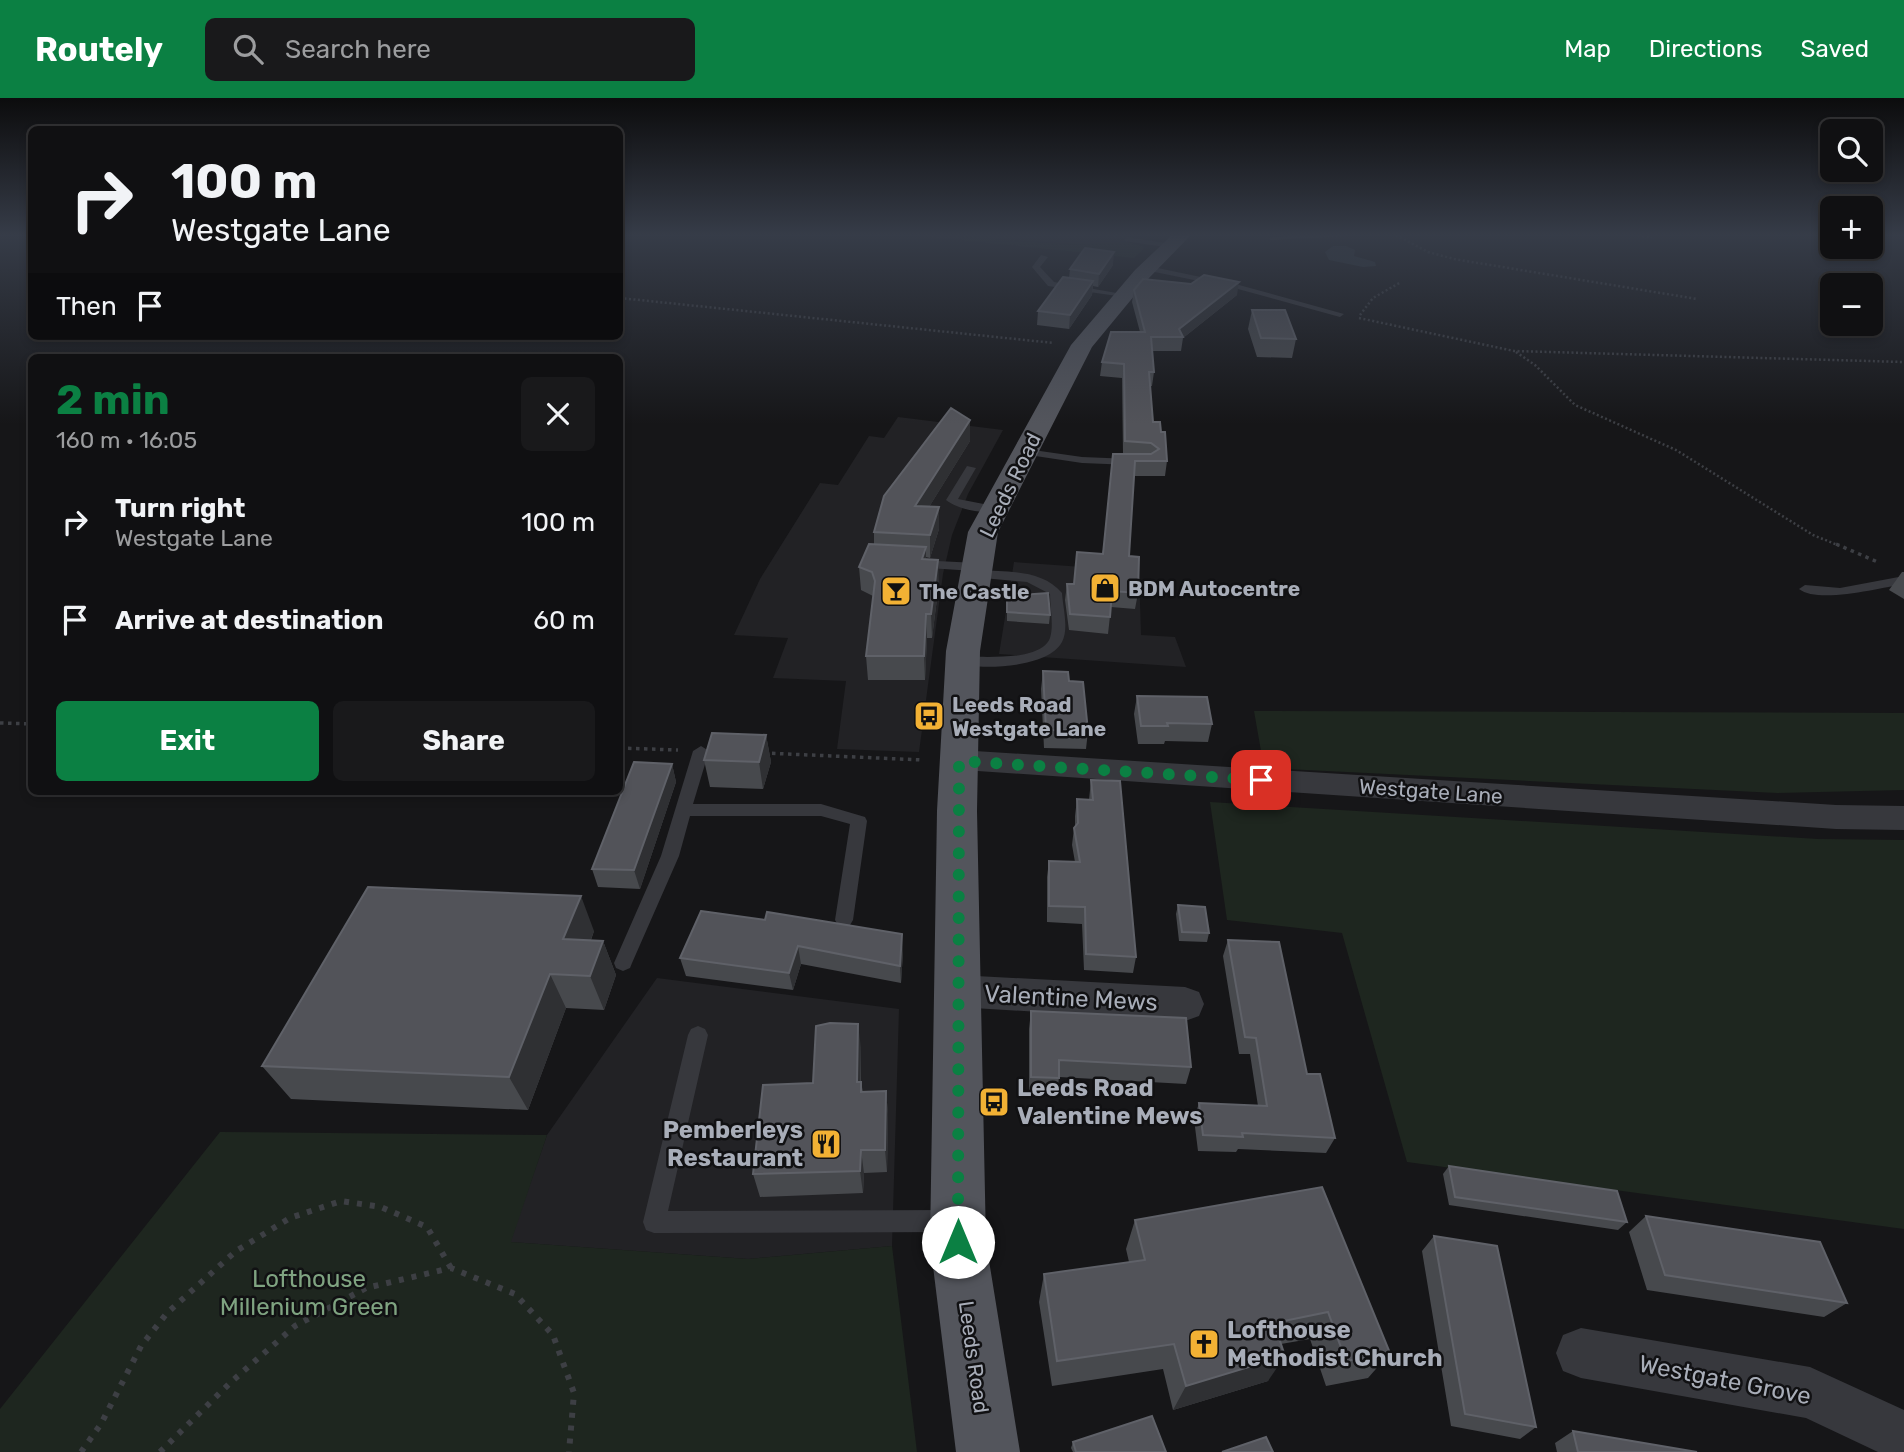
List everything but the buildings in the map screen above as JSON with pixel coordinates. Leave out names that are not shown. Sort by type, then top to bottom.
[{"type":"main road","name":"Leeds Road","points":[[988,1452],[958,1242],[957,992],[959,761],[963,661],[983,532],[1082,345],[1119,298]]},
{"type":"street","name":"Westgate Lane","points":[[959,761],[1836,817],[1904,818]]},
{"type":"street","name":"Valentine Mews","points":[[957,992],[1185,1004]]},
{"type":"street","name":"Westgate Grove","points":[[1580,1353],[1810,1393],[1904,1437]]},
{"type":"lane","points":[[1281,298],[1340,314]]},
{"type":"lane","points":[[1026,452],[1083,460],[1149,463]]},
{"type":"lane","points":[[971,468],[952,500],[963,505],[995,509]]},
{"type":"lane","points":[[901,563],[1029,578],[1049,584],[1056,593],[1057,639],[1050,650],[1029,659],[963,661]]},
{"type":"lane","points":[[1805,589],[1840,592],[1904,580]]},
{"type":"lane","points":[[623,963],[670,856],[701,751]]},
{"type":"lane","points":[[684,810],[821,810],[859,821],[844,920]]},
{"type":"lane","points":[[698,1035],[654,1222],[958,1220]]},
{"type":"path","points":[[623,298],[1082,345]]},
{"type":"path","points":[[1358,318],[1371,298]]},
{"type":"path","points":[[1692,298],[1697,299]]},
{"type":"path","points":[[1340,314],[1514,351],[1904,362]]},
{"type":"path","points":[[1514,351],[1535,365],[1575,405],[1612,419],[1705,466],[1813,535],[1887,566]]},
{"type":"path","points":[[0,723],[28,724]]},
{"type":"path","points":[[623,748],[959,761]]},
{"type":"path","points":[[81,1452],[91,1441],[118,1385],[150,1333],[201,1277],[250,1242],[299,1214],[342,1201],[387,1209],[428,1227],[451,1268]]},
{"type":"path","points":[[160,1452],[230,1382],[295,1326],[366,1289],[451,1268],[515,1294],[553,1335],[574,1392],[569,1452]]},
{"type":"shaded area","points":[[898,417],[1003,430],[968,494],[952,535],[943,574],[919,752],[837,749],[846,681],[773,678],[788,638],[734,635],[760,579],[820,483],[838,485],[869,436],[884,438]]},
{"type":"shaded area","points":[[1014,562],[1139,571],[1141,635],[1175,637],[1186,667],[999,654]]},
{"type":"shaded area","points":[[657,978],[899,1009],[892,1246],[748,1259],[510,1242],[547,1135]]},
{"type":"green space","points":[[1254,711],[1904,713],[1904,790],[1777,793],[1264,768]]},
{"type":"green space","points":[[1210,802],[1818,839],[1904,840],[1904,1229],[1407,1162],[1342,933],[1227,920]]},
{"type":"green space","name":"Lofthouse Millenium Green","points":[[220,1132],[547,1135],[511,1242],[748,1259],[892,1246],[917,1452],[0,1452],[0,1409]]},
{"type":"place","name":"BDM Autocentre","points":[[1105,588]]},
{"type":"place","name":"The Castle","points":[[896,591]]},
{"type":"place","name":"Leeds Road Westgate Lane","points":[[929,716]]},
{"type":"place","name":"Leeds Road Valentine Mews","points":[[994,1102]]},
{"type":"place","name":"Pemberleys Restaurant","points":[[826,1144]]},
{"type":"place","name":"Lofthouse Methodist Church","points":[[1204,1344]]},
{"type":"route","points":[[958,1242],[959,761],[1261,780]]}]
